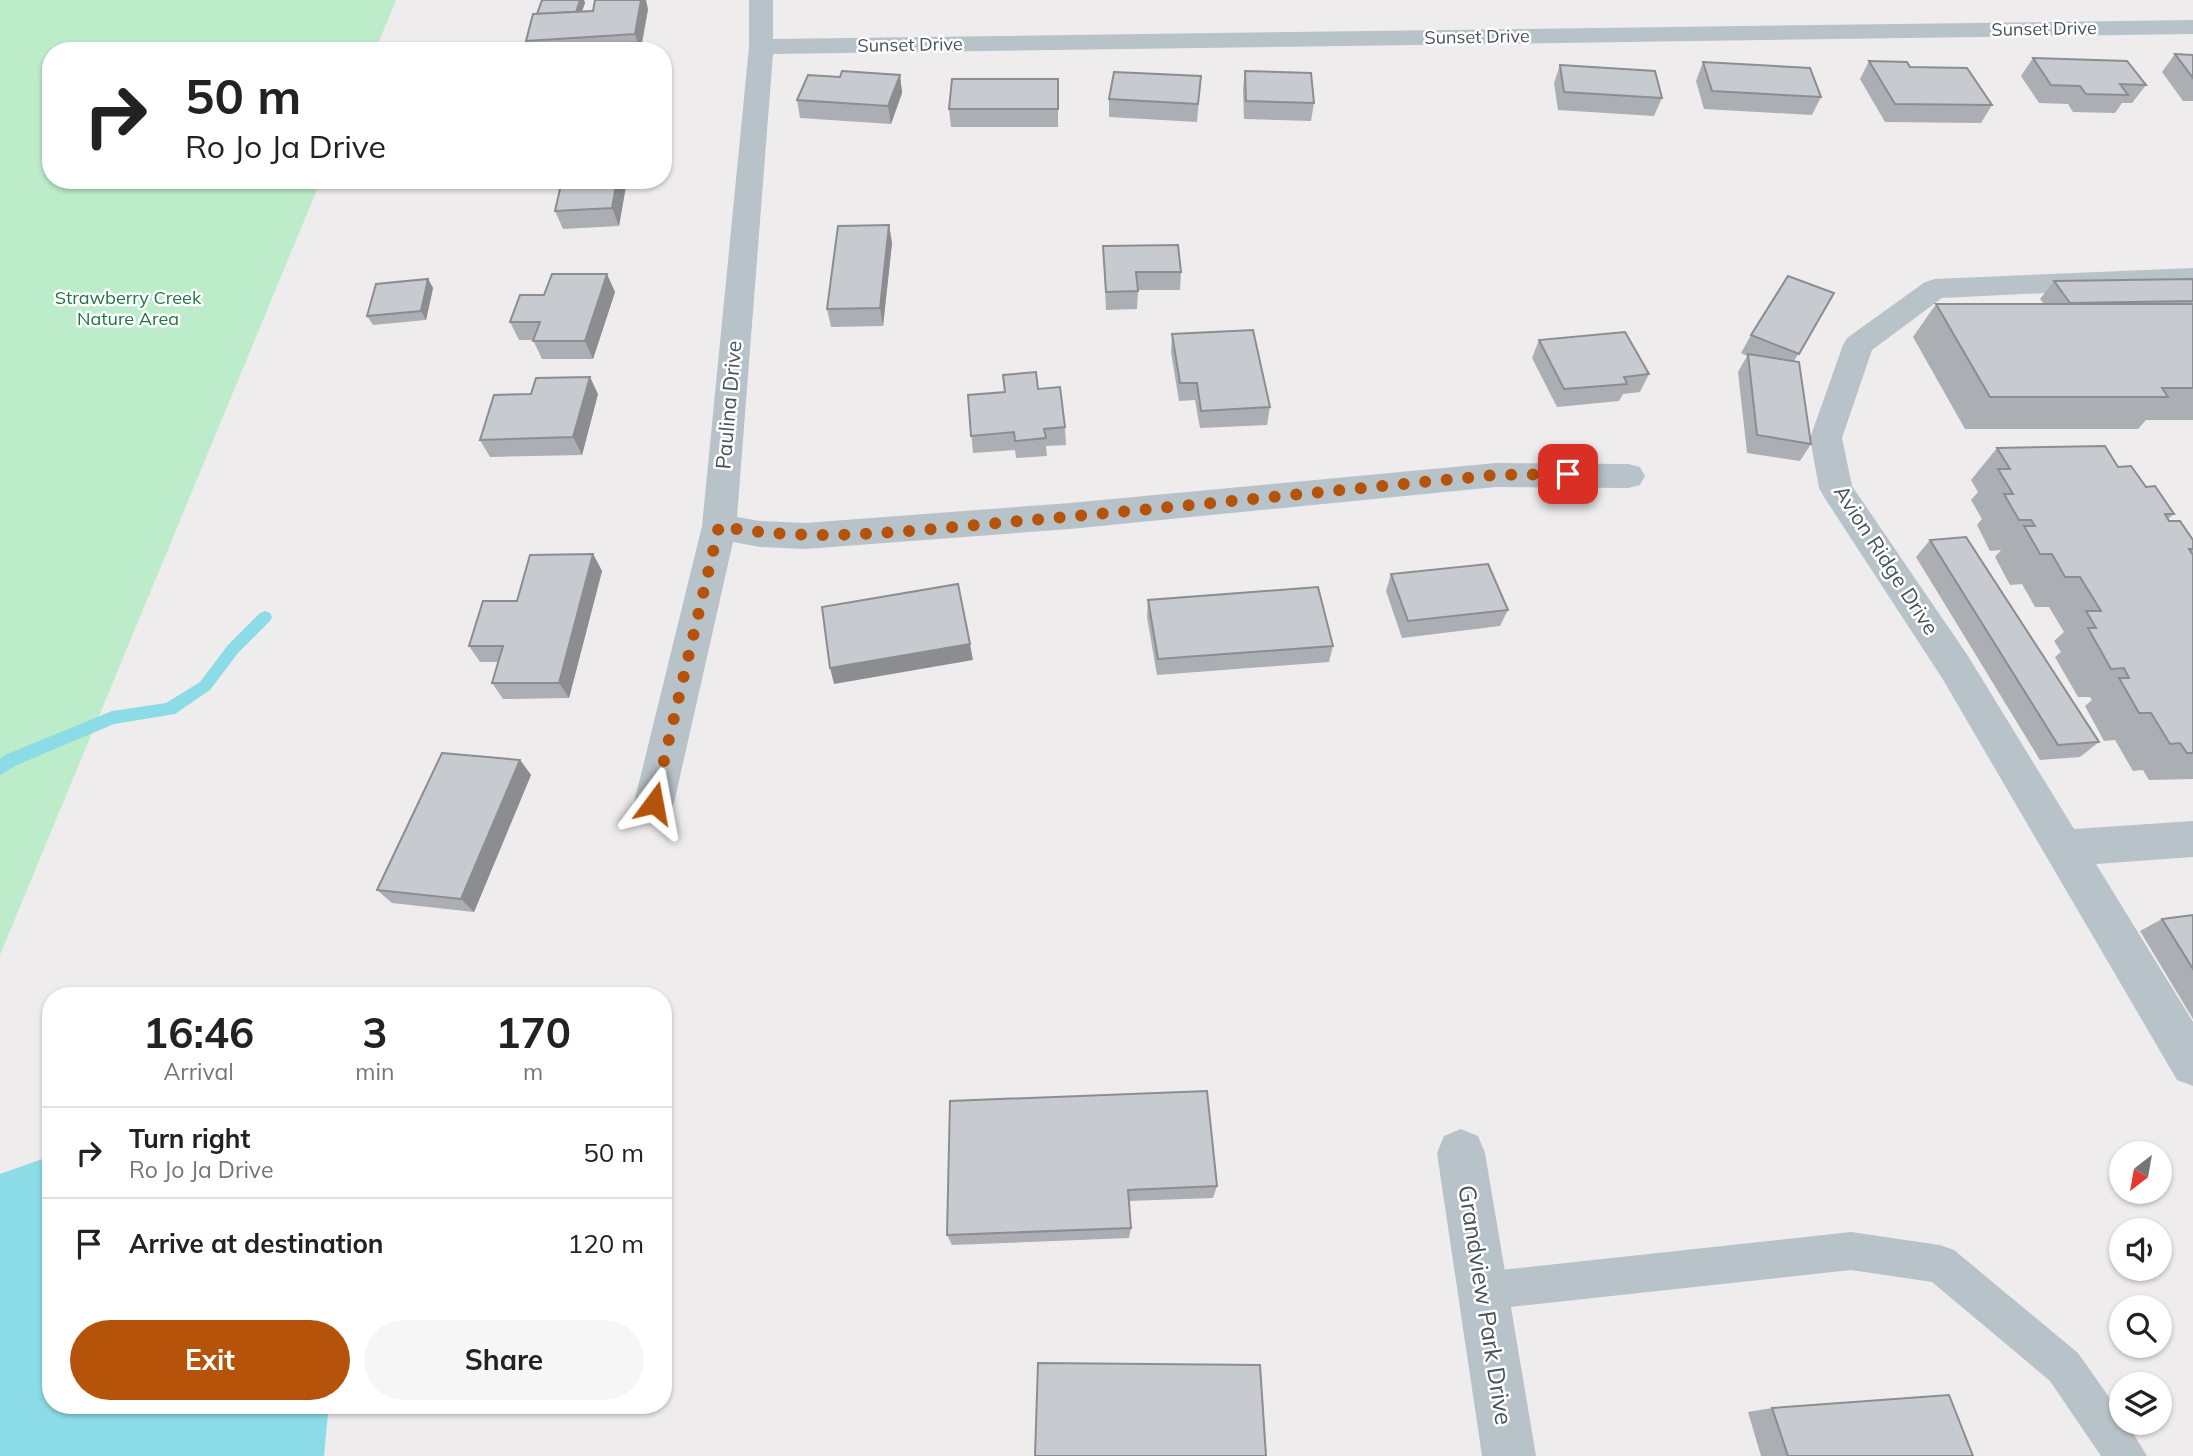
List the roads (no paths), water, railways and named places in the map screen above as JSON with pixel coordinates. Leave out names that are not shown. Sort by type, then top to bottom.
[{"type":"street","name":"Paulina Drive","points":[[654,803],[719,526],[761,47],[761,0]]},
{"type":"street","name":"Sunset Drive","points":[[761,47],[2193,27]]},
{"type":"street","name":"Avion Ridge Drive","points":[[2193,277],[1934,289],[1858,345],[1826,439],[1836,488],[1955,667],[2193,1064]]},
{"type":"street","points":[[719,526],[760,534],[805,536],[1070,516],[1496,475],[1628,476]]},
{"type":"street","points":[[2064,848],[2193,839]]},
{"type":"street","name":"Grandview Park Drive","points":[[1461,1153],[1509,1456]]},
{"type":"lane","points":[[1483,1291],[1851,1251],[1940,1264],[2064,1367],[2126,1456]]},
{"type":"water","points":[[42,1159],[42,1414],[328,1414],[324,1456],[0,1456],[0,1174]]},
{"type":"waterway","points":[[0,768],[11,760],[112,718],[169,709],[205,686],[233,649],[265,617]]},
{"type":"park label","name":"Strawberry Creek Nature Area","points":[[128,308]]}]
